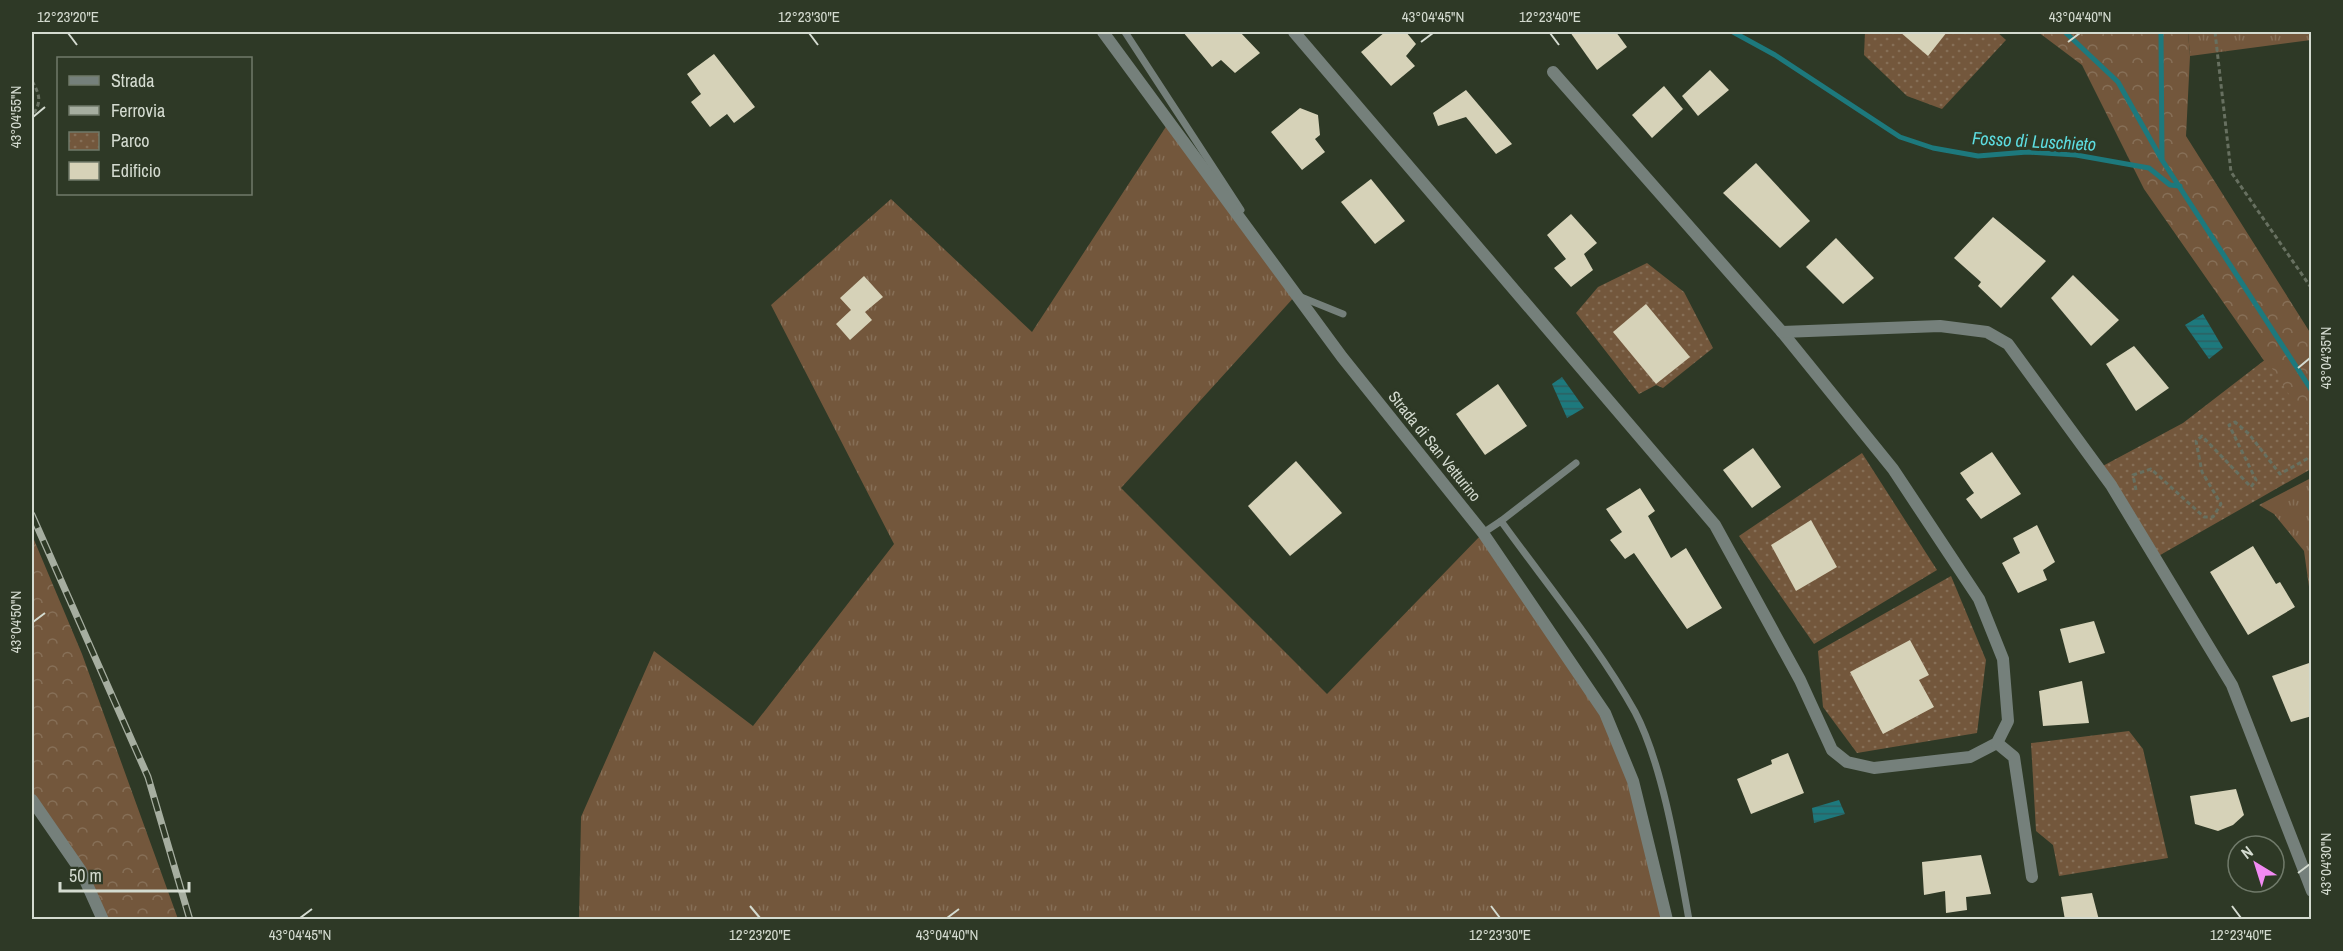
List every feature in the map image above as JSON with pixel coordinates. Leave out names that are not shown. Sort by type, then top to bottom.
[{"type":"street","name":"Strada di San Vetturino","points":[[1103,32],[1296,295],[1484,534],[1605,713],[1633,781],[1667,920]]},
{"type":"street","points":[[1294,32],[1715,525],[1800,680],[1832,750],[1847,762],[1875,768],[1970,757],[1997,742],[2008,720],[2003,659],[1979,599],[1893,469],[1782,332],[1553,72]]},
{"type":"street","points":[[1782,332],[1940,326],[1987,332],[2008,344],[2112,485],[2232,685],[2312,891]]},
{"type":"street","points":[[1997,742],[2014,757],[2032,876]]},
{"type":"street","points":[[32,800],[81,871],[103,920]]},
{"type":"lane","points":[[1125,32],[1296,295],[1343,314]]},
{"type":"lane","points":[[1484,534],[1576,463]]},
{"type":"lane","points":[[1501,521],[1608,669],[1636,714],[1655,763],[1689,920]]},
{"type":"path","points":[[2215,32],[2231,172],[2312,289]]},
{"type":"path","points":[[32,81],[40,95],[40,105],[32,116]]},
{"type":"path","points":[[2136,490],[2133,475],[2151,469],[2204,517],[2213,518],[2221,504],[2202,472],[2196,441],[2202,436],[2251,487],[2256,480],[2229,425],[2235,422],[2249,434],[2280,474],[2312,456]]},
{"type":"green space","points":[[1865,32],[1997,32],[2006,40],[1942,109],[1907,96],[1864,55]]},
{"type":"green space","points":[[2038,32],[2188,32],[2190,56],[2186,136],[2311,334],[2311,428],[2144,189],[2082,65]]},
{"type":"green space","points":[[2188,32],[2311,32],[2311,40],[2190,56]]},
{"type":"green space","points":[[1169,122],[1296,295],[1121,488],[1327,694],[1483,533],[1605,713],[1633,781],[1667,920],[579,920],[581,817],[654,651],[753,726],[894,544],[771,305],[891,199],[1032,332]]},
{"type":"green space","points":[[1647,263],[1684,292],[1713,348],[1663,388],[1656,385],[1639,394],[1576,313],[1598,287]]},
{"type":"green space","points":[[2266,359],[2311,428],[2311,469],[2155,558],[2099,468],[2183,423]]},
{"type":"green space","points":[[1862,453],[1937,570],[1814,644],[1739,536]]},
{"type":"green space","points":[[2311,478],[2311,601],[2304,551],[2274,514],[2259,505]]},
{"type":"green space","points":[[32,535],[82,654],[178,919],[103,919],[81,871],[32,800]]},
{"type":"green space","points":[[1951,576],[1986,660],[1977,733],[1857,753],[1823,707],[1818,651]]},
{"type":"green space","points":[[2129,731],[2143,749],[2168,858],[2059,876],[2053,845],[2036,831],[2031,743]]},
{"type":"water","points":[[2203,314],[2223,348],[2209,359],[2185,325]]},
{"type":"water","points":[[1562,377],[1584,408],[1567,418],[1552,384]]},
{"type":"water","points":[[1839,800],[1845,814],[1814,823],[1812,808]]},
{"type":"building","points":[[1183,32],[1240,32],[1260,53],[1235,73],[1221,60],[1212,67]]},
{"type":"building","points":[[1385,32],[1406,32],[1416,44],[1406,56],[1415,66],[1391,86],[1361,52]]},
{"type":"building","points":[[1570,32],[1616,32],[1627,47],[1597,70]]},
{"type":"building","points":[[1900,32],[1947,32],[1928,56]]},
{"type":"building","points":[[714,54],[755,107],[734,123],[727,114],[710,127],[691,102],[701,94],[687,74]]},
{"type":"building","points":[[1710,70],[1729,90],[1698,116],[1682,96]]},
{"type":"building","points":[[1664,86],[1683,109],[1652,138],[1632,115]]},
{"type":"building","points":[[1466,90],[1512,144],[1496,154],[1466,117],[1438,126],[1433,113]]},
{"type":"building","points":[[1300,108],[1318,115],[1320,135],[1315,139],[1325,152],[1302,170],[1271,132]]},
{"type":"building","points":[[1756,163],[1810,221],[1780,248],[1723,193]]},
{"type":"building","points":[[1371,179],[1405,221],[1375,244],[1341,202]]},
{"type":"building","points":[[1571,214],[1597,243],[1584,254],[1593,270],[1571,287],[1554,268],[1566,259],[1547,235]]},
{"type":"building","points":[[1993,217],[2046,261],[2001,308],[1978,286],[1981,282],[1954,258]]},
{"type":"building","points":[[1836,238],[1874,278],[1843,304],[1806,267]]},
{"type":"building","points":[[2073,275],[2119,320],[2091,346],[2051,298]]},
{"type":"building","points":[[864,276],[883,297],[865,312],[872,320],[850,340],[836,324],[851,310],[840,298]]},
{"type":"building","points":[[1646,304],[1690,357],[1656,384],[1613,332]]},
{"type":"building","points":[[2134,346],[2169,388],[2136,411],[2106,364]]},
{"type":"building","points":[[1498,384],[1527,426],[1485,455],[1456,414]]},
{"type":"building","points":[[1753,448],[1781,487],[1752,508],[1723,470]]},
{"type":"building","points":[[1992,452],[2021,494],[1981,519],[1966,499],[1974,493],[1960,473]]},
{"type":"building","points":[[1296,461],[1342,513],[1290,556],[1248,506]]},
{"type":"building","points":[[1640,488],[1655,511],[1648,516],[1671,558],[1686,548],[1722,608],[1687,629],[1634,553],[1625,559],[1610,540],[1622,532],[1606,509]]},
{"type":"building","points":[[1811,520],[1837,567],[1796,591],[1771,545]]},
{"type":"building","points":[[2037,525],[2055,562],[2043,570],[2047,580],[2018,593],[2002,563],[2020,553],[2013,538]]},
{"type":"building","points":[[2253,546],[2276,584],[2280,582],[2295,607],[2248,635],[2210,572]]},
{"type":"building","points":[[2094,621],[2105,653],[2069,663],[2060,629]]},
{"type":"building","points":[[1910,640],[1929,675],[1919,680],[1934,707],[1883,734],[1850,672]]},
{"type":"building","points":[[2312,662],[2312,716],[2291,722],[2272,676]]},
{"type":"building","points":[[2082,681],[2089,723],[2043,726],[2039,691]]},
{"type":"building","points":[[1788,753],[1804,793],[1751,814],[1737,779],[1772,764],[1771,760]]},
{"type":"building","points":[[2236,789],[2244,815],[2233,825],[2218,831],[2195,824],[2190,796]]},
{"type":"building","points":[[1981,855],[1991,894],[1966,897],[1967,910],[1946,913],[1945,891],[1924,895],[1922,862]]},
{"type":"building","points":[[2092,893],[2099,920],[2065,920],[2061,897]]},
{"type":"waterway","name":"Fosso di Luschieto","points":[[1733,32],[1775,55],[1900,137],[1933,148],[1978,156],[2027,152],[2076,155],[2149,168],[2170,185],[2180,186]]},
{"type":"waterway","points":[[2065,32],[2118,82],[2162,160]]},
{"type":"waterway","points":[[2161,32],[2162,160],[2312,391]]},
{"type":"railway","points":[[32,515],[148,777],[190,920]]}]
